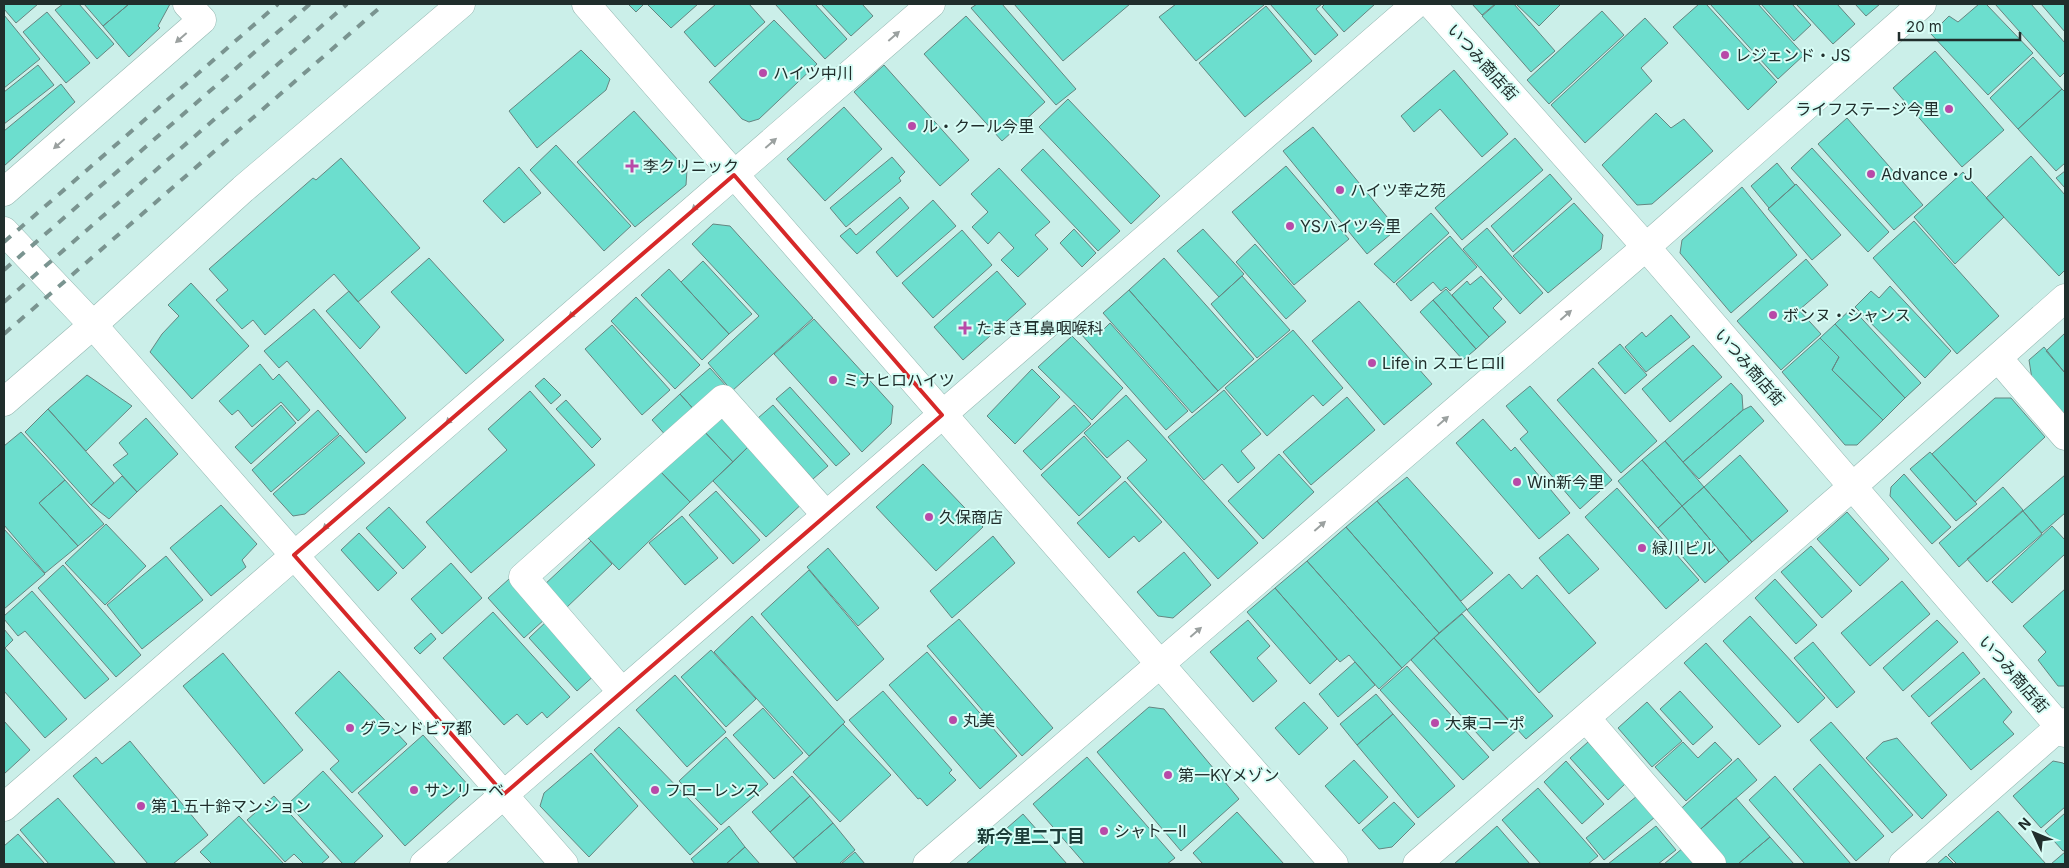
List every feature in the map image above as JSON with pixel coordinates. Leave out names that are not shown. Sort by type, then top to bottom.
[{"type":"street","points":[[4,192],[202,20],[187,4]]},
{"type":"street","points":[[4,402],[93,325],[243,189],[461,4]]},
{"type":"street","points":[[586,4],[1334,864]]},
{"type":"street","points":[[4,807],[931,4]]},
{"type":"street","points":[[424,864],[1416,4]]},
{"type":"street","name":"いつみ商店街","points":[[1431,4],[1646,246],[1852,486],[2064,727]]},
{"type":"street","points":[[927,864],[1646,246],[1922,4]]},
{"type":"street","points":[[4,231],[93,325],[564,864]]},
{"type":"street","points":[[1417,864],[2065,298]]},
{"type":"street","points":[[1998,358],[2065,436]]},
{"type":"street","points":[[622,692],[523,578],[723,400],[826,515]]},
{"type":"street","points":[[1586,718],[1712,864]]},
{"type":"street","points":[[1902,864],[2064,727]]},
{"type":"highlighted area","points":[[734,175],[942,415],[504,794],[294,555]]},
{"type":"building","points":[[4,4],[38,4],[16,23],[4,9]]},
{"type":"building","points":[[63,4],[79,4],[114,44],[97,59],[55,10]]},
{"type":"building","points":[[84,4],[129,4],[103,26]]},
{"type":"building","points":[[129,4],[170,4],[158,26],[160,28],[129,57],[103,26]]},
{"type":"building","points":[[628,4],[644,4],[636,12]]},
{"type":"building","points":[[647,4],[698,4],[671,28]]},
{"type":"building","points":[[716,4],[749,4],[765,22],[715,67],[684,32]]},
{"type":"building","points":[[775,4],[815,4],[847,39],[825,59]]},
{"type":"building","points":[[821,4],[862,4],[873,16],[851,36]]},
{"type":"building","points":[[977,4],[1002,4],[1076,89],[1056,105],[971,8]]},
{"type":"building","points":[[1014,4],[1130,4],[1063,61]]},
{"type":"building","points":[[1176,4],[1264,5],[1196,61],[1159,17]]},
{"type":"building","points":[[1270,4],[1322,4],[1316,9],[1338,35],[1315,55]]},
{"type":"building","points":[[1325,4],[1375,4],[1344,32],[1322,7]]},
{"type":"building","points":[[1472,4],[1495,4],[1482,15]]},
{"type":"building","points":[[1496,4],[1514,4],[1555,51],[1531,72],[1482,16]]},
{"type":"building","points":[[1516,4],[1561,4],[1539,26]]},
{"type":"building","name":"レジェンド・JS","points":[[1699,4],[1706,4],[1777,82],[1748,110],[1673,27]]},
{"type":"building","points":[[1710,4],[1758,4],[1804,55],[1778,79]]},
{"type":"building","points":[[1761,4],[1792,4],[1811,25],[1794,41]]},
{"type":"building","points":[[1796,4],[1837,4],[1855,24],[1833,44]]},
{"type":"building","points":[[1855,4],[1880,4],[1866,16]]},
{"type":"building","points":[[1979,4],[1986,4],[2033,53],[1988,95],[1931,34],[1949,16],[1958,22]]},
{"type":"building","points":[[1995,4],[2031,4],[2065,43],[2065,72],[2060,77]]},
{"type":"building","points":[[2041,4],[2065,4],[2065,32]]},
{"type":"building","points":[[1266,6],[1312,61],[1245,117],[1199,63]]},
{"type":"building","points":[[1602,11],[1624,35],[1549,104],[1527,80]]},
{"type":"building","points":[[47,12],[90,63],[66,83],[23,32]]},
{"type":"building","points":[[4,15],[40,59],[4,88]]},
{"type":"building","points":[[966,16],[1045,102],[1002,141],[924,54]]},
{"type":"building","points":[[1645,18],[1668,43],[1641,68],[1652,81],[1585,143],[1551,105]]},
{"type":"building","name":"ハイツ中川","points":[[774,20],[817,64],[759,119],[749,122],[742,119],[709,82]]},
{"type":"building","points":[[581,50],[610,79],[606,90],[537,148],[509,111]]},
{"type":"building","name":"ライフステージ今里","points":[[1935,51],[2004,130],[1962,167],[1893,88]]},
{"type":"building","points":[[2033,57],[2062,89],[2018,129],[1990,98]]},
{"type":"building","points":[[38,65],[54,85],[4,124],[4,92]]},
{"type":"building","name":"ル・クール今里","points":[[884,65],[969,160],[940,186],[854,92]]},
{"type":"building","points":[[1454,70],[1508,134],[1482,157],[1440,109],[1414,132],[1401,116]]},
{"type":"building","points":[[61,84],[75,102],[4,166],[4,131]]},
{"type":"building","points":[[2062,89],[2065,92],[2065,163],[2056,171],[2018,129]]},
{"type":"building","points":[[1068,99],[1160,196],[1131,224],[1039,127]]},
{"type":"building","points":[[844,107],[882,149],[825,201],[787,159]]},
{"type":"building","name":"李クリニック","points":[[634,111],[687,170],[686,185],[635,227],[577,162]]},
{"type":"building","points":[[1656,113],[1671,128],[1684,119],[1713,151],[1652,204],[1637,205],[1602,165]]},
{"type":"building","name":"Advance・J","points":[[1847,118],[1923,205],[1894,230],[1818,144]]},
{"type":"building","name":"ハイツ幸之苑","points":[[1313,127],[1397,229],[1367,254],[1283,151]]},
{"type":"building","points":[[1515,138],[1543,170],[1462,240],[1435,208]]},
{"type":"building","points":[[556,145],[631,226],[604,251],[530,170]]},
{"type":"building","points":[[1812,148],[1889,232],[1868,252],[1791,168]]},
{"type":"building","points":[[1043,149],[1120,231],[1098,251],[1021,170]]},
{"type":"building","points":[[2031,156],[2065,195],[2065,270],[2059,276],[1986,198]]},
{"type":"building","points":[[892,157],[905,172],[899,178],[901,181],[846,227],[830,208]]},
{"type":"building","points":[[341,158],[420,248],[358,302],[334,274],[265,335],[253,320],[242,329],[216,300],[228,290],[209,269],[313,178],[316,180]]},
{"type":"building","points":[[1777,163],[1795,185],[1769,208],[1751,186]]},
{"type":"building","name":"YSハイツ今里","points":[[1286,166],[1349,239],[1294,285],[1232,212]]},
{"type":"building","points":[[519,167],[541,193],[504,223],[483,201]]},
{"type":"building","points":[[999,168],[1050,222],[1035,235],[1048,249],[1018,277],[1001,260],[1014,248],[999,232],[988,244],[972,227],[988,212],[971,194]]},
{"type":"building","points":[[2065,171],[2065,188],[2056,178]]},
{"type":"building","points":[[1963,172],[2004,217],[1955,264],[1914,217]]},
{"type":"building","points":[[1550,174],[1572,199],[1513,252],[1491,226]]},
{"type":"building","points":[[1796,184],[1841,235],[1812,260],[1768,209]]},
{"type":"building","points":[[1742,187],[1797,255],[1731,313],[1680,253],[1682,240]]},
{"type":"building","points":[[900,197],[909,208],[857,254],[840,236],[850,228],[856,235]]},
{"type":"building","points":[[933,200],[956,226],[897,277],[876,252]]},
{"type":"building","points":[[1574,203],[1603,235],[1601,249],[1548,293],[1513,256]]},
{"type":"building","points":[[1431,213],[1449,233],[1394,283],[1374,264]]},
{"type":"building","points":[[1914,221],[1999,316],[1957,354],[1873,258]]},
{"type":"building","points":[[713,224],[730,226],[813,318],[732,391],[708,363],[759,316],[692,244]]},
{"type":"building","points":[[1487,228],[1543,293],[1520,314],[1463,249]]},
{"type":"building","points":[[1074,229],[1096,253],[1082,267],[1060,243]]},
{"type":"building","points":[[1203,229],[1244,274],[1219,297],[1177,251]]},
{"type":"building","points":[[962,230],[992,265],[933,318],[902,283]]},
{"type":"building","points":[[1450,236],[1477,267],[1450,291],[1446,287],[1441,291],[1433,282],[1411,301],[1396,284]]},
{"type":"building","points":[[1255,244],[1306,301],[1286,319],[1236,262]]},
{"type":"building","points":[[429,258],[504,340],[466,374],[391,292]]},
{"type":"building","points":[[1164,258],[1254,359],[1218,391],[1129,290]]},
{"type":"building","name":"ボンヌ・シャンス","points":[[1806,259],[1828,285],[1799,310],[1821,334],[1781,370],[1737,321]]},
{"type":"building","points":[[703,261],[752,314],[729,334],[681,282]]},
{"type":"building","points":[[669,269],[729,334],[702,360],[641,295]]},
{"type":"building","points":[[997,271],[1026,304],[963,360],[934,327]]},
{"type":"building","points":[[1242,276],[1290,330],[1257,358],[1211,304]]},
{"type":"building","points":[[1481,276],[1502,299],[1493,308],[1506,322],[1489,337],[1452,295],[1467,281],[1470,285]]},
{"type":"building","points":[[191,283],[249,346],[192,399],[150,352],[162,334],[179,316],[168,305]]},
{"type":"building","points":[[1890,286],[1951,351],[1925,378],[1855,307],[1871,291],[1879,298]]},
{"type":"building","points":[[1446,289],[1489,337],[1476,349],[1433,300]]},
{"type":"building","points":[[1129,290],[1218,391],[1192,413],[1103,313]]},
{"type":"building","points":[[349,291],[380,327],[360,349],[326,311]]},
{"type":"building","points":[[636,297],[700,365],[675,389],[611,321]]},
{"type":"building","points":[[1433,300],[1476,349],[1463,360],[1420,312]]},
{"type":"building","name":"Life in スエヒロⅡ","points":[[1359,301],[1432,384],[1384,425],[1312,341]]},
{"type":"building","points":[[1852,308],[1921,383],[1905,398],[1835,324]]},
{"type":"building","points":[[314,309],[406,418],[366,453],[287,361],[279,368],[264,351]]},
{"type":"building","points":[[1671,315],[1690,337],[1646,372],[1625,347],[1642,332],[1646,337]]},
{"type":"building","name":"ミナヒロハイツ","points":[[814,319],[893,406],[891,424],[862,452],[774,354]]},
{"type":"building","points":[[1092,323],[1100,333],[1110,323],[1188,411],[1166,430],[1081,334]]},
{"type":"building","points":[[1835,324],[1905,398],[1883,420],[1832,370],[1839,357],[1820,338]]},
{"type":"building","points":[[612,325],[670,390],[642,415],[585,349]]},
{"type":"building","points":[[1293,330],[1343,388],[1323,406],[1313,395],[1267,436],[1225,388]]},
{"type":"building","points":[[2065,333],[2065,373],[2046,351]]},
{"type":"building","points":[[1072,336],[1123,388],[1092,420],[1038,367]]},
{"type":"building","points":[[1820,338],[1839,357],[1832,370],[1883,420],[1857,445],[1845,445],[1782,372]]},
{"type":"building","points":[[1620,344],[1647,375],[1625,394],[1598,363]]},
{"type":"building","points":[[1693,345],[1722,377],[1670,422],[1642,389]]},
{"type":"building","points":[[2044,347],[2065,373],[2065,417],[2032,379],[2029,360]]},
{"type":"building","points":[[260,364],[273,380],[279,374],[310,410],[298,421],[281,402],[252,427],[238,410],[232,415],[219,401]]},
{"type":"building","points":[[710,368],[727,387],[697,413],[680,394]]},
{"type":"building","points":[[1593,368],[1657,441],[1621,473],[1557,400]]},
{"type":"building","points":[[1032,369],[1060,397],[1015,444],[987,416]]},
{"type":"building","points":[[87,375],[132,406],[86,451],[48,409]]},
{"type":"building","points":[[544,378],[561,395],[551,404],[535,386]]},
{"type":"building","points":[[1731,383],[1742,395],[1743,410],[1683,462],[1665,441]]},
{"type":"building","points":[[1530,386],[1612,480],[1580,509],[1520,439],[1528,432],[1506,406]]},
{"type":"building","points":[[790,387],[850,454],[836,466],[776,399]]},
{"type":"building","points":[[1224,390],[1261,434],[1241,451],[1255,468],[1238,483],[1222,464],[1204,480],[1168,437]]},
{"type":"building","points":[[530,391],[595,465],[471,573],[426,522],[507,450],[488,429]]},
{"type":"building","points":[[680,394],[697,413],[668,438],[652,420]]},
{"type":"building","points":[[1126,395],[1258,543],[1218,579],[1127,478],[1147,460],[1128,440],[1107,458],[1084,433]]},
{"type":"building","points":[[1347,397],[1375,430],[1311,485],[1283,452]]},
{"type":"building","points":[[1995,398],[2011,398],[2045,437],[1975,502],[1932,454]]},
{"type":"building","points":[[566,400],[601,439],[592,448],[556,409]]},
{"type":"building","points":[[281,405],[296,423],[251,464],[235,447]]},
{"type":"building","points":[[773,405],[828,466],[813,479],[758,418]]},
{"type":"building","points":[[1074,405],[1091,424],[1041,470],[1023,451]]},
{"type":"building","points":[[1751,406],[1764,421],[1699,479],[1683,462],[1743,410]]},
{"type":"building","points":[[48,409],[114,483],[91,505],[25,432]]},
{"type":"building","points":[[318,410],[339,434],[271,492],[252,470]]},
{"type":"building","points":[[720,412],[751,444],[733,462],[702,429]]},
{"type":"building","points":[[146,418],[178,454],[137,492],[113,465],[128,454],[119,443]]},
{"type":"building","name":"Win新今里","points":[[1483,419],[1511,451],[1515,447],[1570,513],[1539,539],[1456,443]]},
{"type":"building","points":[[702,429],[733,462],[690,502],[659,470]]},
{"type":"building","points":[[21,432],[65,480],[39,503],[78,546],[45,573],[4,525],[4,446]]},
{"type":"building","points":[[340,435],[365,463],[305,514],[293,516],[273,494]]},
{"type":"building","points":[[1084,436],[1121,477],[1079,516],[1041,475]]},
{"type":"building","points":[[1665,441],[1704,487],[1682,506],[1642,460]]},
{"type":"building","points":[[751,444],[805,501],[766,537],[713,481]]},
{"type":"building","points":[[1930,452],[1977,504],[1956,521],[1910,469]]},
{"type":"building","points":[[1279,454],[1314,492],[1263,539],[1228,501]]},
{"type":"building","points":[[1740,455],[1788,511],[1752,542],[1704,487]]},
{"type":"building","points":[[1642,460],[1682,506],[1658,528],[1618,481]]},
{"type":"building","name":"久保商店","points":[[923,464],[983,527],[936,571],[876,507]]},
{"type":"building","points":[[659,470],[690,502],[619,570],[588,538]]},
{"type":"building","points":[[1904,474],[1951,527],[1932,544],[1890,496],[1891,487]]},
{"type":"building","points":[[2065,475],[2065,513],[2042,533],[2023,511]]},
{"type":"building","points":[[122,476],[137,492],[109,519],[91,505]]},
{"type":"building","points":[[1407,477],[1493,573],[1461,601],[1377,501]]},
{"type":"building","points":[[65,480],[104,524],[78,546],[39,503]]},
{"type":"building","points":[[1125,481],[1162,522],[1139,542],[1134,536],[1109,558],[1077,523]]},
{"type":"building","points":[[1704,487],[1752,542],[1729,562],[1682,506]]},
{"type":"building","points":[[2003,487],[2023,510],[1959,567],[1939,543]]},
{"type":"building","name":"緑川ビル","points":[[1617,488],[1699,580],[1666,609],[1585,517]]},
{"type":"building","points":[[716,491],[760,540],[733,564],[689,515]]},
{"type":"building","points":[[1377,501],[1467,609],[1439,633],[1346,527]]},
{"type":"building","points":[[221,505],[257,544],[242,560],[246,567],[211,596],[170,548]]},
{"type":"building","points":[[1682,506],[1729,562],[1705,583],[1658,528]]},
{"type":"building","points":[[389,507],[426,547],[403,569],[366,528]]},
{"type":"building","points":[[2023,511],[2042,534],[1987,582],[1967,559]]},
{"type":"building","points":[[1847,512],[1889,559],[1860,586],[1817,539]]},
{"type":"building","points":[[682,516],[718,558],[685,585],[649,543]]},
{"type":"building","points":[[106,524],[146,566],[105,605],[65,563]]},
{"type":"building","points":[[2052,526],[2065,540],[2065,554],[2012,603],[1992,582]]},
{"type":"building","points":[[1346,527],[1439,633],[1402,668],[1307,561]]},
{"type":"building","points":[[4,529],[45,574],[4,609]]},
{"type":"building","points":[[359,533],[397,573],[378,591],[341,550]]},
{"type":"building","points":[[1568,534],[1599,569],[1569,594],[1539,558]]},
{"type":"building","points":[[993,536],[1015,563],[952,618],[930,591]]},
{"type":"building","points":[[591,541],[612,564],[565,609],[543,586]]},
{"type":"building","points":[[1811,546],[1852,591],[1822,618],[1781,572]]},
{"type":"building","points":[[828,548],[879,608],[858,626],[807,567]]},
{"type":"building","points":[[1184,552],[1211,585],[1173,618],[1158,616],[1137,592]]},
{"type":"building","points":[[166,556],[203,600],[142,649],[107,605]]},
{"type":"building","points":[[1307,561],[1402,668],[1379,689],[1349,655],[1340,662],[1275,588]]},
{"type":"building","points":[[451,563],[482,598],[442,634],[411,599]]},
{"type":"building","points":[[63,565],[141,655],[116,677],[38,588]]},
{"type":"building","points":[[809,570],[884,659],[837,701],[761,614]]},
{"type":"building","points":[[1509,574],[1522,589],[1537,575],[1596,643],[1539,693],[1467,610]]},
{"type":"building","points":[[509,579],[545,619],[524,638],[488,598]]},
{"type":"building","points":[[1775,579],[1817,625],[1796,644],[1755,598]]},
{"type":"building","points":[[1902,581],[1930,614],[1870,666],[1841,633]]},
{"type":"building","points":[[1275,588],[1337,659],[1310,684],[1247,612]]},
{"type":"building","points":[[2065,589],[2065,686],[2058,686],[2038,660],[2046,652],[2023,626]]},
{"type":"building","points":[[32,591],[109,679],[85,699],[25,631],[18,636],[4,619],[4,616]]},
{"type":"building","points":[[493,612],[570,697],[547,718],[542,712],[527,725],[517,714],[504,725],[443,658]]},
{"type":"building","points":[[1462,614],[1553,716],[1526,739],[1434,638]]},
{"type":"building","points":[[752,616],[845,722],[809,756],[714,652]]},
{"type":"building","points":[[1750,616],[1825,698],[1798,723],[1723,641]]},
{"type":"building","points":[[549,619],[597,673],[577,691],[529,638]]},
{"type":"building","points":[[959,619],[1053,728],[1022,756],[927,646]]},
{"type":"building","points":[[1248,620],[1270,646],[1257,658],[1277,681],[1253,702],[1210,652]]},
{"type":"building","points":[[1937,620],[1958,642],[1903,691],[1883,668]]},
{"type":"building","points":[[4,629],[13,640],[5,648],[67,719],[45,738],[4,691]]},
{"type":"building","points":[[431,633],[436,639],[420,654],[414,648]]},
{"type":"building","points":[[1434,638],[1517,730],[1493,751],[1411,660]]},
{"type":"building","points":[[1813,642],[1855,692],[1837,708],[1794,658]]},
{"type":"building","points":[[1706,643],[1781,726],[1759,745],[1684,663]]},
{"type":"building","points":[[711,650],[756,699],[726,727],[681,677]]},
{"type":"building","name":"丸美","points":[[927,652],[1017,756],[980,789],[889,685]]},
{"type":"building","points":[[1963,652],[1980,673],[1929,717],[1911,696]]},
{"type":"building","points":[[223,653],[303,750],[264,784],[183,686]]},
{"type":"building","points":[[1355,662],[1375,685],[1338,717],[1319,694]]},
{"type":"building","name":"大東コーポ","points":[[1407,666],[1489,757],[1463,780],[1380,690]]},
{"type":"building","name":"グランドビア都","points":[[339,671],[407,744],[352,793],[330,769],[339,761],[295,713]]},
{"type":"building","points":[[675,675],[726,732],[687,767],[636,710]]},
{"type":"building","points":[[1984,678],[2012,712],[2003,722],[2014,734],[1971,770],[1931,723]]},
{"type":"building","points":[[883,691],[952,770],[949,773],[956,780],[927,806],[920,798],[918,799],[849,720]]},
{"type":"building","points":[[1680,691],[1713,727],[1693,745],[1660,709]]},
{"type":"building","points":[[1376,694],[1393,714],[1357,745],[1340,724]]},
{"type":"building","points":[[1304,702],[1328,728],[1299,755],[1275,728]]},
{"type":"building","points":[[1647,702],[1682,741],[1652,767],[1618,728]]},
{"type":"building","name":"第一KYメゾン","points":[[1149,707],[1164,709],[1239,799],[1181,851],[1097,752]]},
{"type":"building","points":[[763,708],[803,753],[774,779],[733,735]]},
{"type":"building","points":[[1393,714],[1455,786],[1418,818],[1357,745]]},
{"type":"building","points":[[4,721],[30,750],[4,774]]},
{"type":"building","points":[[1831,722],[1913,815],[1892,833],[1810,740]]},
{"type":"building","points":[[843,724],[891,775],[840,822],[793,772]]},
{"type":"building","name":"フローレンス","points":[[619,727],[718,829],[690,855],[594,750]]},
{"type":"building","name":"サンリーベ","points":[[423,735],[470,787],[405,846],[358,793]]},
{"type":"building","points":[[726,737],[768,784],[721,825],[679,781]]},
{"type":"building","points":[[1897,738],[1947,795],[1922,819],[1866,758],[1883,742]]},
{"type":"building","name":"第１五十鈴マンション","points":[[130,741],[208,835],[173,864],[148,864],[73,776],[96,757],[102,764]]},
{"type":"building","points":[[1588,742],[1625,784],[1608,800],[1570,758]]},
{"type":"building","points":[[1683,742],[1698,758],[1715,742],[1732,760],[1686,801],[1655,767]]},
{"type":"building","points":[[591,753],[638,806],[589,857],[540,806],[544,793]]},
{"type":"building","name":"シャトーⅡ","points":[[1087,757],[1175,858],[1167,864],[1085,864],[1033,804]]},
{"type":"building","points":[[1738,758],[1757,780],[1695,834],[1676,813]]},
{"type":"building","points":[[1354,760],[1388,797],[1359,824],[1325,786]]},
{"type":"building","points":[[1566,761],[1604,804],[1582,824],[1544,782]]},
{"type":"building","points":[[2053,761],[2065,765],[2065,807],[2041,828],[2013,796]]},
{"type":"building","points":[[1820,764],[1884,836],[1856,861],[1793,789]]},
{"type":"building","points":[[323,771],[383,836],[353,864],[343,864],[288,804]]},
{"type":"building","points":[[792,776],[810,796],[770,832],[752,812]]},
{"type":"building","points":[[1775,776],[1851,864],[1805,864],[1749,800]]},
{"type":"building","points":[[1538,788],[1598,856],[1588,864],[1541,864],[1502,820]]},
{"type":"building","points":[[274,796],[329,857],[321,864],[304,864],[294,854],[285,862],[247,820]]},
{"type":"building","points":[[810,796],[833,823],[793,858],[770,832]]},
{"type":"building","points":[[1637,796],[1655,817],[1604,860],[1586,838]]},
{"type":"building","points":[[58,798],[116,864],[49,864],[20,830]]},
{"type":"building","points":[[1736,798],[1770,837],[1738,864],[1722,864],[1695,834]]},
{"type":"building","points":[[1394,802],[1415,824],[1392,847],[1379,849],[1362,830]]},
{"type":"building","points":[[1998,811],[2046,864],[1957,864],[1948,855]]},
{"type":"building","points":[[1237,812],[1284,864],[1203,864],[1193,853]]},
{"type":"building","points":[[2065,813],[2065,850],[2063,851],[2045,831]]},
{"type":"building","points":[[1023,814],[1067,864],[966,864]]},
{"type":"building","points":[[239,816],[284,864],[212,864],[200,852]]},
{"type":"building","points":[[833,823],[855,850],[839,864],[798,864],[793,858]]},
{"type":"building","points":[[729,826],[745,847],[726,864],[695,864],[691,859]]},
{"type":"building","points":[[1497,826],[1530,864],[1454,864]]},
{"type":"building","points":[[1656,826],[1676,850],[1658,864],[1608,864]]},
{"type":"building","points":[[18,834],[45,864],[4,864],[4,846]]},
{"type":"building","points":[[1770,837],[1794,864],[1738,864]]},
{"type":"building","points":[[745,847],[760,864],[726,864]]},
{"type":"building","points":[[1684,847],[1700,864],[1664,864]]},
{"type":"building","points":[[855,852],[865,864],[841,864]]},
{"type":"building","points":[[2065,852],[2065,864],[2051,864]]},
{"type":"building","points":[[1946,856],[1954,864],[1937,864]]},
{"type":"railway","points":[[4,242],[278,4]]},
{"type":"railway","points":[[4,270],[310,4]]},
{"type":"railway","points":[[4,302],[347,4]]},
{"type":"railway","points":[[4,334],[384,4]]},
{"type":"place","name":"レジェンド・JS","points":[[1725,55]]},
{"type":"place","name":"ハイツ中川","points":[[763,73]]},
{"type":"place","name":"ライフステージ今里","points":[[1949,109]]},
{"type":"place","name":"ル・クール今里","points":[[912,126]]},
{"type":"place","name":"李クリニック","points":[[632,166]]},
{"type":"place","name":"Advance・J","points":[[1871,174]]},
{"type":"place","name":"ハイツ幸之苑","points":[[1340,190]]},
{"type":"place","name":"YSハイツ今里","points":[[1290,226]]},
{"type":"place","name":"ボンヌ・シャンス","points":[[1773,315]]},
{"type":"place","name":"たまき耳鼻咽喉科","points":[[965,328]]},
{"type":"place","name":"Life in スエヒロⅡ","points":[[1372,363]]},
{"type":"place","name":"ミナヒロハイツ","points":[[833,380]]},
{"type":"place","name":"Win新今里","points":[[1517,482]]},
{"type":"place","name":"久保商店","points":[[929,517]]},
{"type":"place","name":"緑川ビル","points":[[1642,548]]},
{"type":"place","name":"丸美","points":[[953,720]]},
{"type":"place","name":"大東コーポ","points":[[1435,723]]},
{"type":"place","name":"グランドビア都","points":[[350,728]]},
{"type":"place","name":"第一KYメゾン","points":[[1168,775]]},
{"type":"place","name":"サンリーベ","points":[[414,790]]},
{"type":"place","name":"フローレンス","points":[[655,790]]},
{"type":"place","name":"第１五十鈴マンション","points":[[141,806]]},
{"type":"place","name":"シャトーⅡ","points":[[1104,831]]},
{"type":"district","name":"新今里二丁目","points":[[1031,836]]}]
